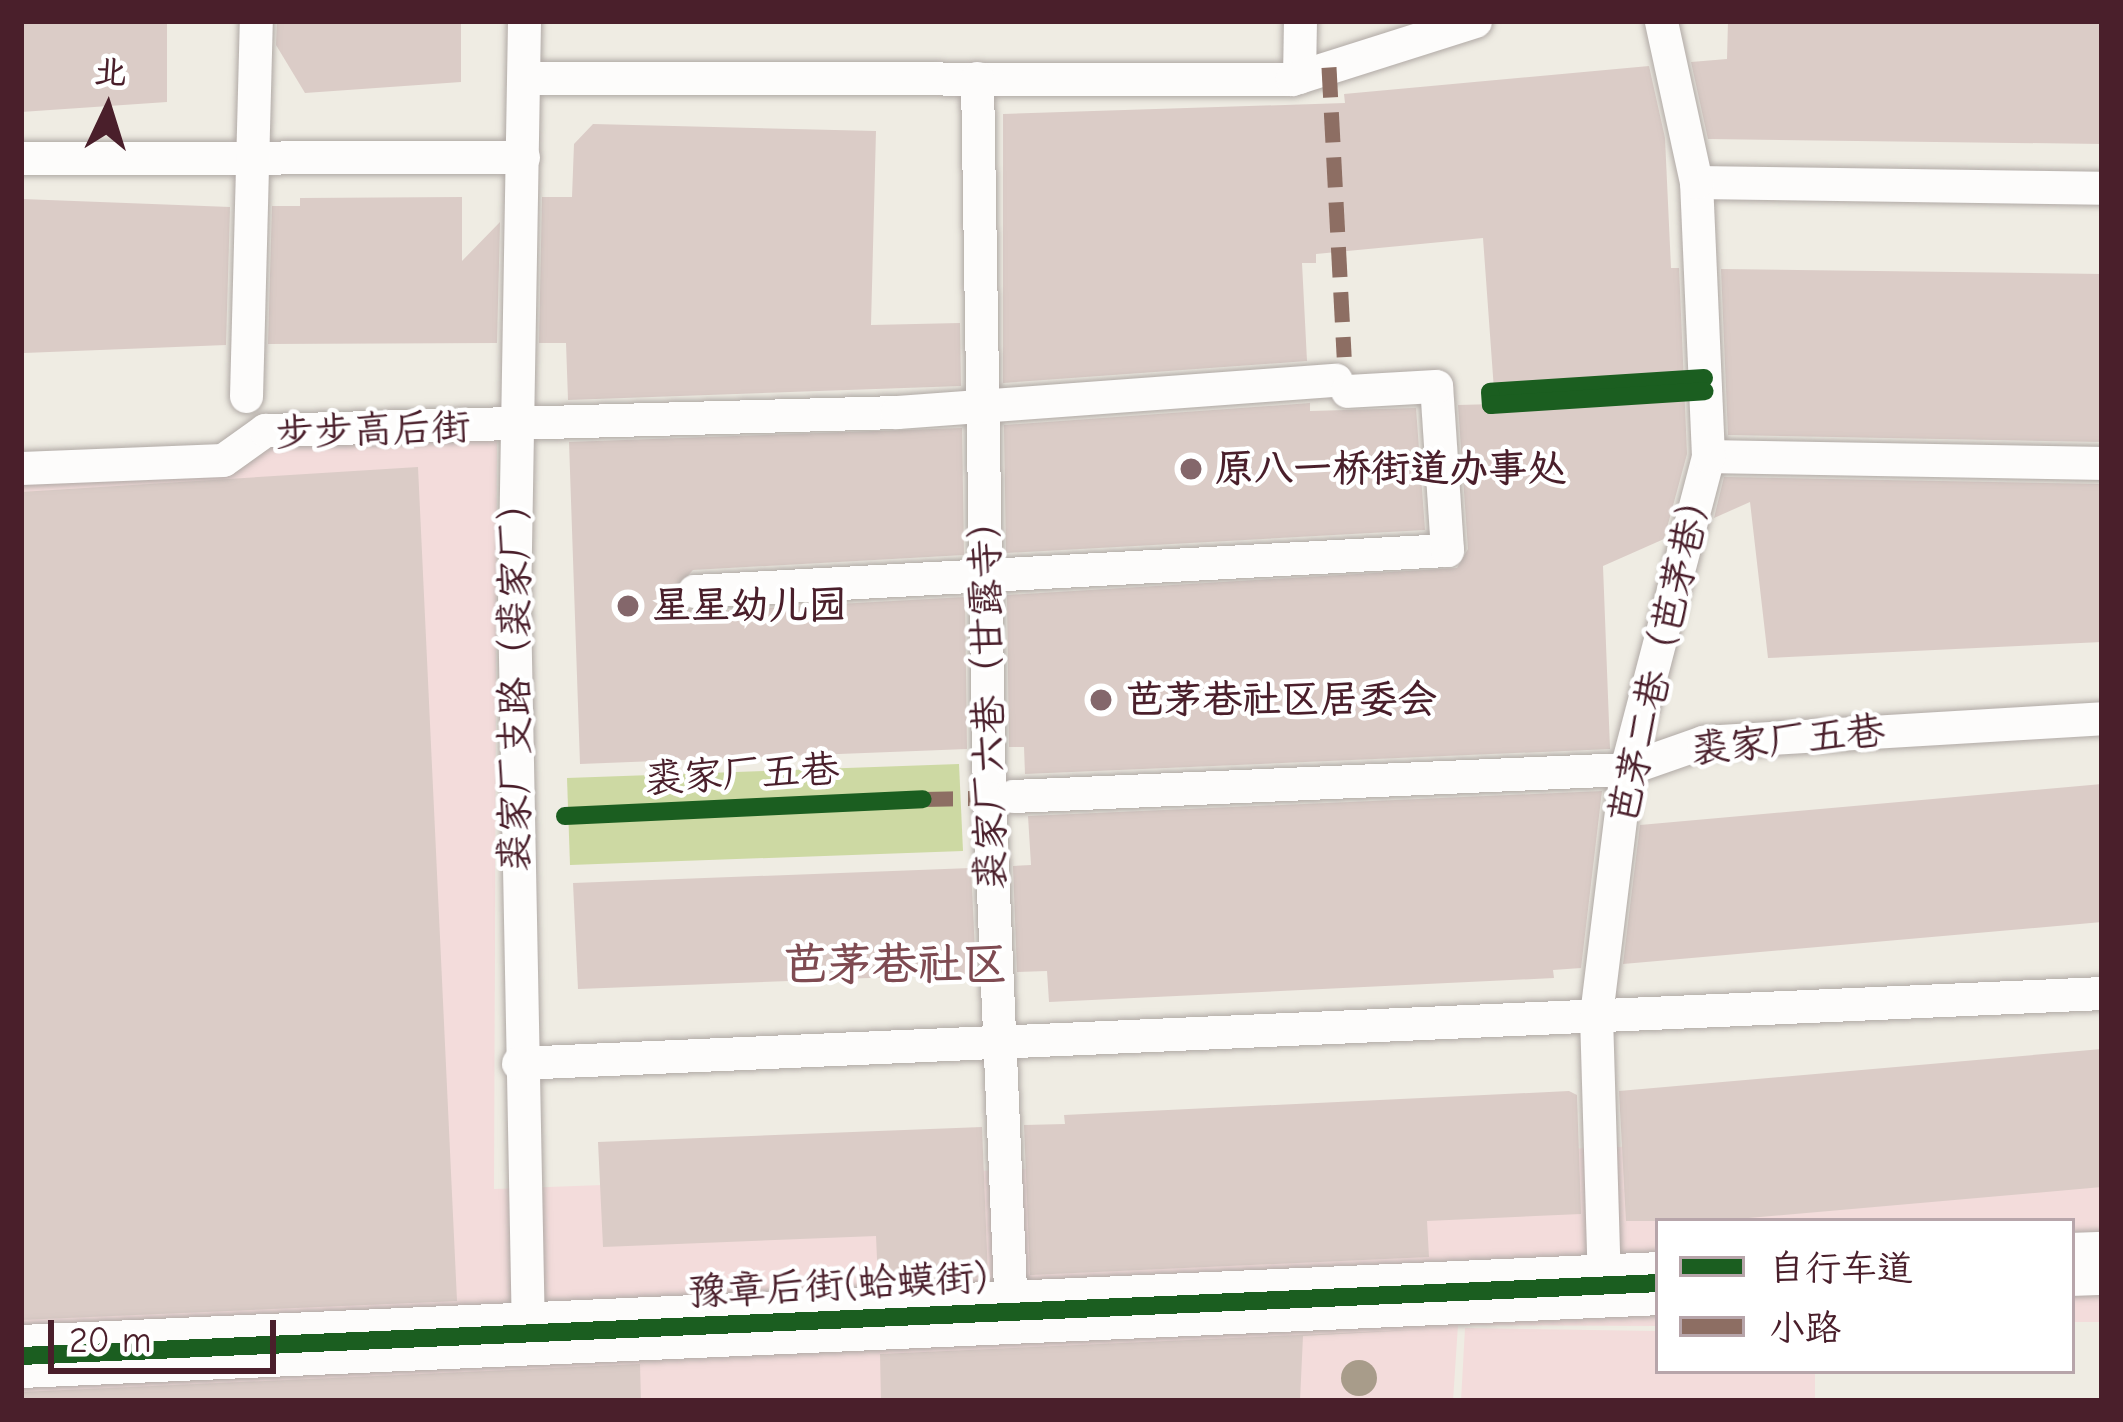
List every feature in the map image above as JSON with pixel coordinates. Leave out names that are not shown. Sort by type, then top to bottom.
[{"type":"street","name":"豫章后街(蛤蟆街)","points":[[21,1356],[1631,1284]]},
{"type":"lane","points":[[246,396],[256,21]]},
{"type":"lane","name":"裘家厂支路（裘家厂）","points":[[524,21],[516,426],[518,1063],[528,1334]]},
{"type":"lane","points":[[1299,76],[1300,21]]},
{"type":"lane","points":[[525,78],[1299,76],[1475,21]]},
{"type":"lane","name":"芭茅二巷（芭茅巷）","points":[[1631,1284],[1596,1015],[1626,769],[1708,456],[1696,182],[1660,21]]},
{"type":"lane","name":"裘家厂六巷（甘露寺）","points":[[977,78],[998,1041],[1011,1312]]},
{"type":"lane","points":[[21,158],[523,157]]},
{"type":"lane","points":[[1696,182],[2102,188]]},
{"type":"lane","name":"步步高后街","points":[[21,468],[223,460],[265,430],[516,426],[983,408],[1341,386],[1436,386],[1447,550],[986,576]]},
{"type":"lane","points":[[1708,456],[2102,463]]},
{"type":"lane","points":[[694,591],[986,576]]},
{"type":"lane","name":"裘家厂五巷","points":[[1013,796],[1626,769],[1703,742],[2102,718]]},
{"type":"lane","points":[[518,1063],[2102,993]]},
{"type":"shaded area","points":[[497,437],[494,1189],[2102,1129],[2102,1322],[2075,1322],[2075,1218],[1655,1218],[1655,1326],[1458,1325],[1453,1401],[21,1401],[21,456]]},
{"type":"shaded area","points":[[1465,1328],[1655,1331],[1655,1374],[1815,1374],[1815,1401],[1461,1401]]},
{"type":"green space","points":[[959,764],[963,851],[570,865],[567,778]]},
{"type":"building","points":[[21,21],[167,21],[167,102],[21,112]]},
{"type":"building","points":[[277,21],[461,21],[461,82],[305,93],[276,45]]},
{"type":"building","points":[[1728,21],[2102,21],[2102,144],[1708,139],[1691,62],[1727,59]]},
{"type":"building","points":[[1649,66],[1665,138],[1671,268],[1679,268],[1687,454],[1664,539],[1603,566],[1610,749],[1025,774],[1024,747],[1009,747],[1007,595],[1457,568],[1468,549],[1458,405],[1495,404],[1483,238],[1316,254],[1316,263],[1302,263],[1307,361],[1003,383],[1003,114],[1345,103],[1344,94]]},
{"type":"building","points":[[593,124],[876,131],[871,325],[960,323],[961,386],[568,400],[566,343],[539,343],[542,197],[572,197],[574,144]]},
{"type":"building","points":[[462,197],[462,261],[500,222],[497,343],[268,344],[272,206],[300,206],[300,198]]},
{"type":"building","points":[[22,199],[230,207],[226,345],[24,353]]},
{"type":"building","points":[[1721,269],[2102,274],[2102,442],[1728,435]]},
{"type":"building","points":[[1310,403],[1310,411],[1416,408],[1425,530],[1006,553],[1004,425]]},
{"type":"building","points":[[962,428],[964,555],[693,570],[673,591],[677,603],[695,612],[965,597],[967,749],[580,764],[569,442]]},
{"type":"building","points":[[418,467],[457,1301],[21,1320],[21,492]]},
{"type":"building","points":[[1724,477],[2102,484],[2102,642],[1768,658],[1750,502],[1714,518]]},
{"type":"building","points":[[2102,784],[2102,922],[1623,964],[1640,825]]},
{"type":"building","points":[[1602,791],[1581,968],[1553,970],[1554,978],[1049,1002],[1047,971],[1017,972],[1013,866],[1031,865],[1028,816]]},
{"type":"building","points":[[971,868],[976,974],[578,989],[573,883]]},
{"type":"building","points":[[2102,1049],[2102,1187],[1748,1218],[1626,1221],[1619,1091]]},
{"type":"building","points":[[1569,1091],[1577,1095],[1581,1214],[1427,1221],[1429,1257],[1030,1275],[1024,1125],[1065,1124],[1064,1115]]},
{"type":"building","points":[[982,1127],[988,1277],[878,1282],[876,1236],[603,1247],[598,1142]]},
{"type":"building","points":[[1431,1329],[1303,1336],[1300,1401],[881,1401],[880,1354]]},
{"type":"building","points":[[640,1364],[641,1401],[21,1401],[21,1392]]},
{"type":"marked path","points":[[1329,67],[1344,357]]},
{"type":"marked path","points":[[923,799],[972,798]]},
{"type":"cycle path","points":[[1704,378],[1490,392],[1491,405],[1705,391]]},
{"type":"cycle path","points":[[565,816],[923,799]]},
{"type":"cycle path","points":[[21,1356],[1655,1283]]},
{"type":"place","name":"原八一桥街道办事处","points":[[1191,469]]},
{"type":"place","name":"星星幼儿园","points":[[628,606]]},
{"type":"place","name":"芭茅巷社区居委会","points":[[1101,700]]},
{"type":"district","name":"芭茅巷社区","points":[[895,965]]}]
